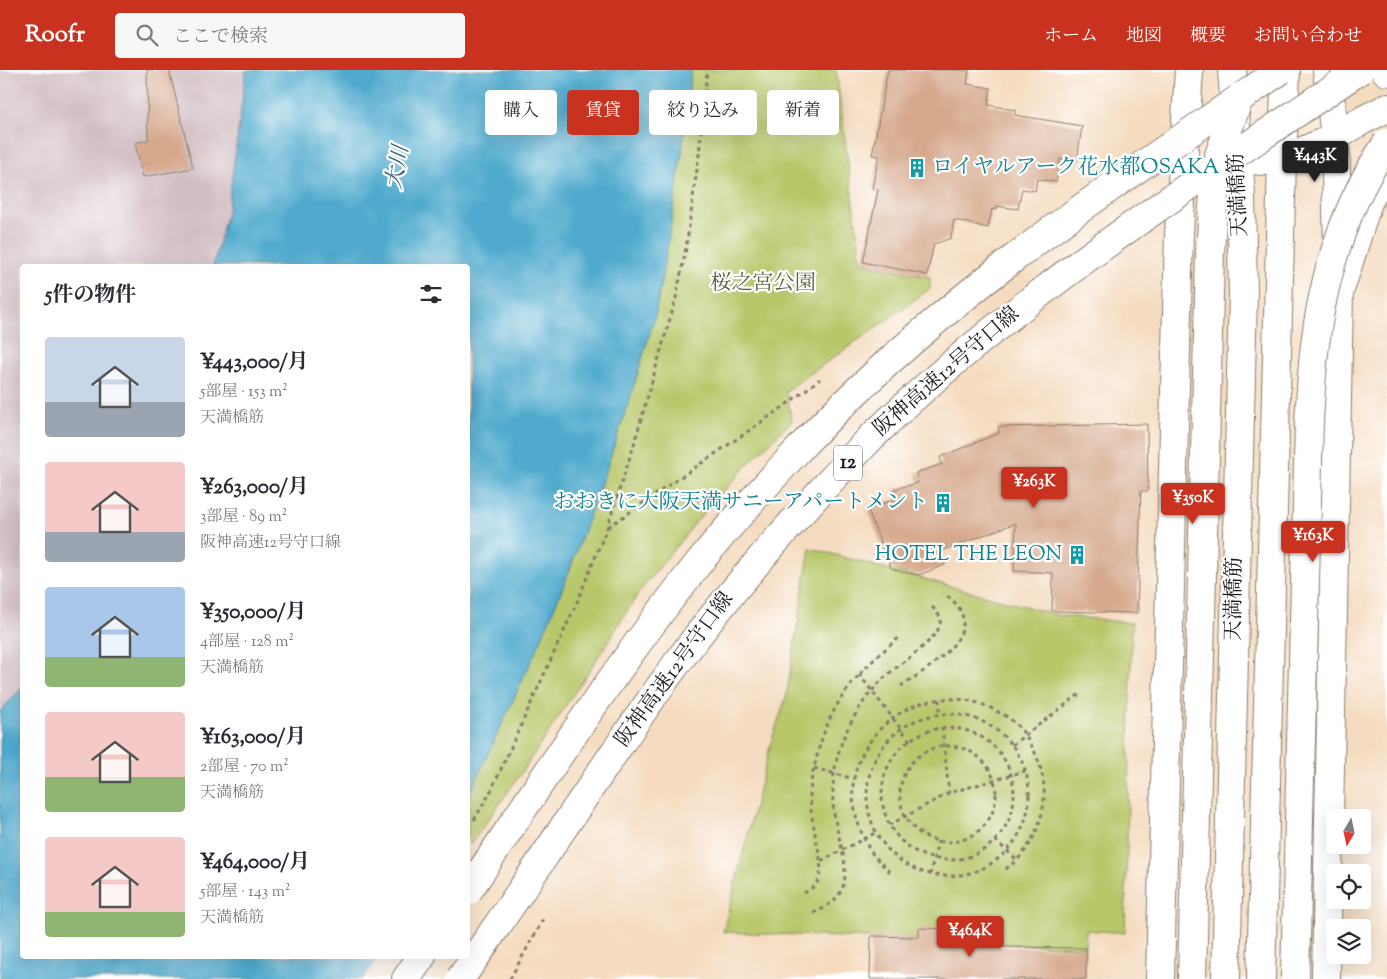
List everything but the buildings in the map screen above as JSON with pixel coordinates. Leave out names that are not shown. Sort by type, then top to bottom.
[{"type":"main road","points":[[1160,979],[1179,233],[1189,70]]},
{"type":"main road","name":"天満橋筋","points":[[1226,979],[1242,294],[1241,196],[1232,70]]},
{"type":"main road","points":[[1192,979],[1210,253],[1213,205],[1219,154],[1236,107],[1254,70]]},
{"type":"main road","name":"阪神高速12号守口線","points":[[470,888],[590,709],[697,565],[787,461],[845,403],[967,294],[1116,183],[1281,70]]},
{"type":"main road","name":"天満橋筋","points":[[1261,979],[1282,160],[1286,70]]},
{"type":"main road","points":[[1326,979],[1339,293],[1335,138],[1327,70]]},
{"type":"main road","name":"阪神高速12号守口線","points":[[460,979],[678,663],[762,556],[876,433],[995,328],[1066,272],[1360,70]]},
{"type":"main road","points":[[1237,147],[1252,160],[1263,162],[1282,160],[1335,138],[1363,120],[1387,108]]},
{"type":"main road","points":[[1295,978],[1309,423],[1312,370],[1325,286],[1336,247],[1354,201],[1375,161],[1387,143]]},
{"type":"main road","points":[[1339,293],[1368,202],[1387,168]]},
{"type":"main road","points":[[406,979],[420,959]]},
{"type":"path","points":[[472,823],[491,791],[578,600],[607,528],[634,444],[676,298],[699,155],[707,70]]},
{"type":"path","points":[[901,686],[935,663],[958,638],[962,629],[962,614],[959,607],[944,594]]},
{"type":"path","points":[[813,913],[829,904],[843,888],[846,867],[833,805],[833,772],[844,737],[861,704],[871,690],[936,632],[939,627],[940,617],[930,605]]},
{"type":"path","points":[[804,893],[812,889],[818,881],[821,861],[814,828],[811,783],[820,741],[842,696],[868,664],[900,636]]},
{"type":"path","points":[[859,674],[910,741]]},
{"type":"path","points":[[1012,745],[1082,693]]},
{"type":"path","points":[[890,872],[876,859],[863,838],[854,808],[854,779],[863,754],[879,730],[893,718],[917,704],[939,699],[960,698],[977,701],[989,706],[1016,725],[1025,735],[1039,762],[1044,789],[1044,802],[1038,824],[1034,834],[1017,860],[1003,871]]},
{"type":"path","points":[[939,699],[940,713]]},
{"type":"path","points":[[940,713],[978,718],[1007,737],[1024,764],[1029,787],[1028,809],[1016,839],[1006,851],[990,864],[977,871],[954,876],[941,877],[930,875],[907,865],[884,842],[877,832],[868,810],[869,776],[874,760],[884,745],[893,735],[901,730],[913,722],[940,713]]},
{"type":"path","points":[[942,727],[949,793]]},
{"type":"path","points":[[942,727],[963,729],[981,735],[1002,754],[1008,764],[1015,786],[1012,811],[1004,829],[985,850],[963,859],[951,861],[934,859],[908,847],[889,825],[884,814],[883,784],[890,761],[910,741],[930,729],[942,727]]},
{"type":"path","points":[[951,746],[971,752],[986,764],[994,780],[994,808],[986,823],[979,831],[963,840],[953,842],[938,841],[918,832],[905,816],[902,805],[902,784],[910,766],[922,754],[943,747],[951,746]]},
{"type":"path","points":[[814,768],[854,779]]},
{"type":"path","points":[[889,825],[949,793],[1025,771]]},
{"type":"path","points":[[821,861],[877,832]]},
{"type":"path","points":[[995,840],[1017,860]]},
{"type":"path","points":[[930,875],[938,841]]},
{"type":"shaded area","points":[[0,70],[246,70],[228,209],[214,264],[20,264],[20,690],[0,711]]},
{"type":"green space","name":"桜之宮公園","points":[[691,70],[836,70],[839,90],[767,90],[767,135],[839,135],[839,93],[861,263],[930,277],[930,289],[786,391],[792,421],[752,460],[701,516],[639,592],[522,772],[471,844],[470,793],[541,640],[567,577],[608,464],[655,316],[684,135],[757,135],[757,90],[689,90]]},
{"type":"green space","points":[[810,548],[1057,615],[1132,623],[1125,933],[1086,930],[1085,947],[723,932],[771,742],[786,698]]},
{"type":"water","name":"大川","points":[[246,70],[691,70],[689,90],[649,90],[649,135],[684,135],[655,316],[631,395],[567,577],[541,640],[470,793],[470,264],[214,264],[228,209]]},
{"type":"water","points":[[20,690],[20,959],[377,959],[363,979],[0,979],[0,711]]},
{"type":"place","name":"ロイヤルアーク花水都OSAKA","points":[[917,168]]},
{"type":"place","name":"おおきに大阪天満サニーアパートメント","points":[[943,503]]},
{"type":"place","name":"HOTEL THE LEON","points":[[1077,555]]}]
